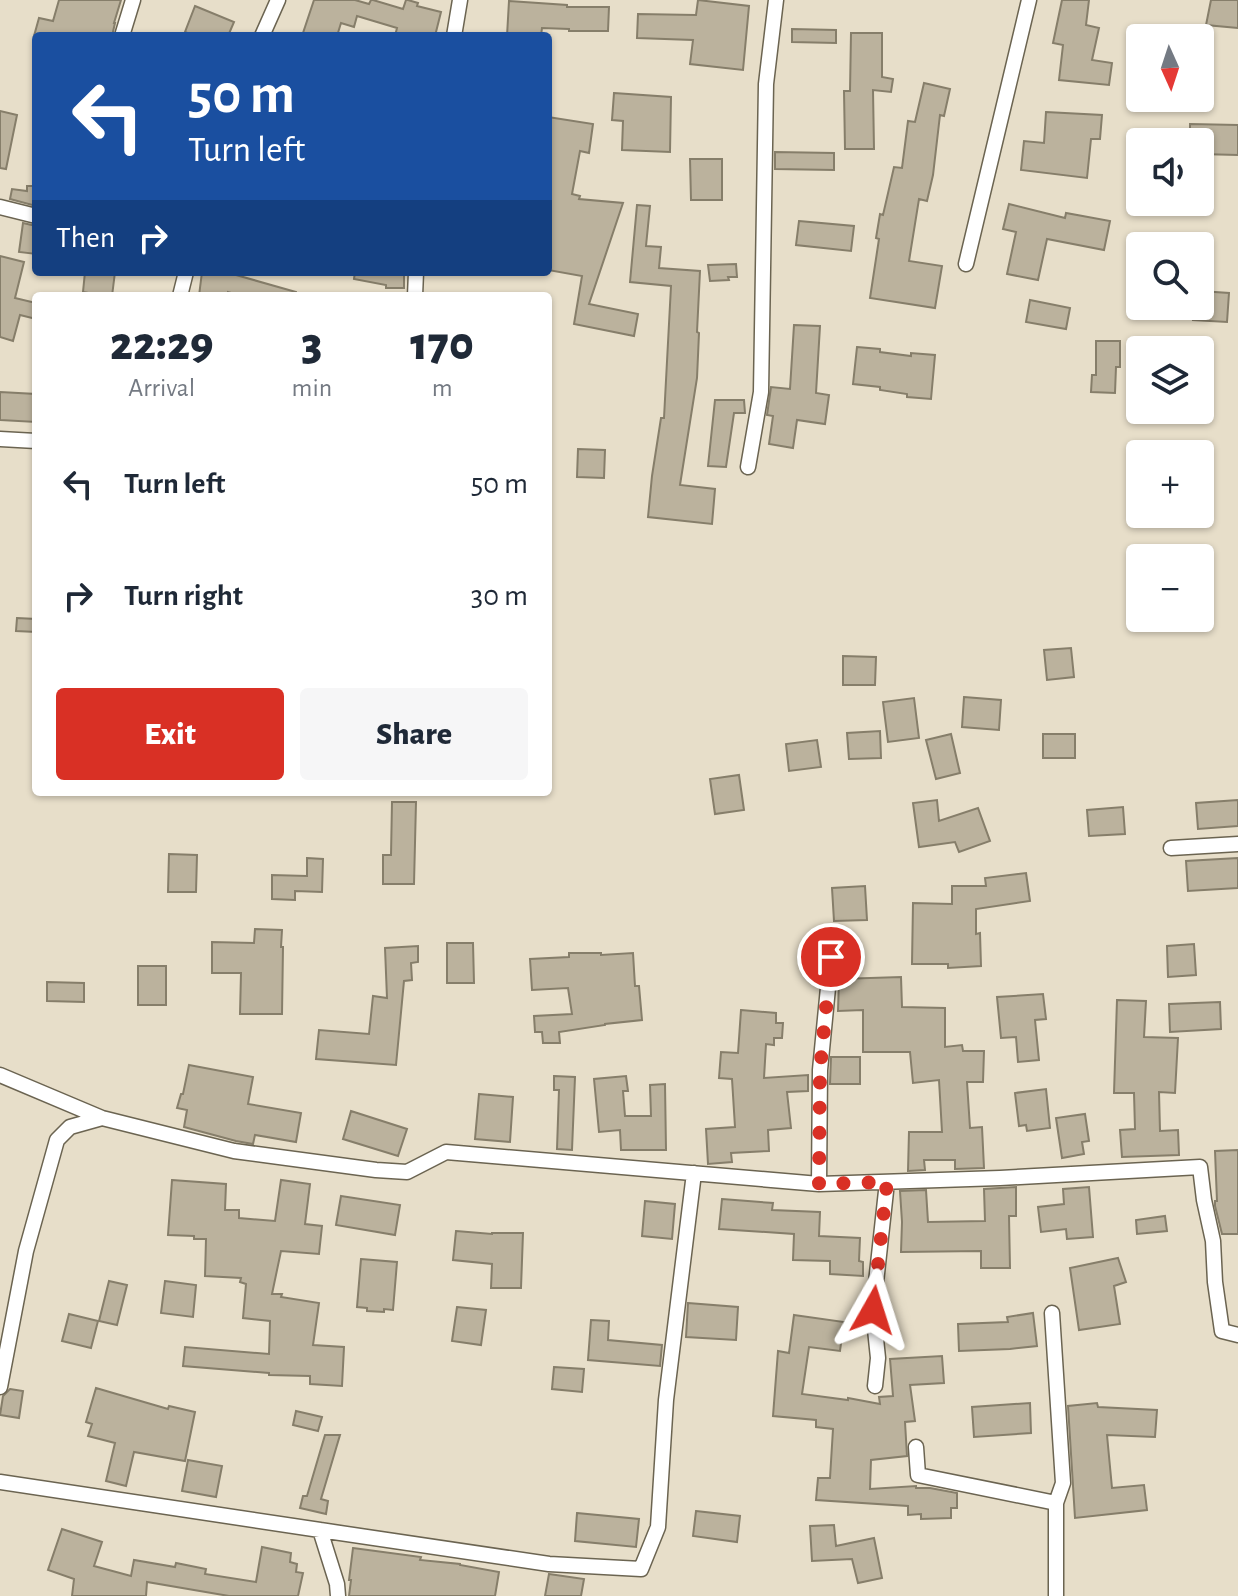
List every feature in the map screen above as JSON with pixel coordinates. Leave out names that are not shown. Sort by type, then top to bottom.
[{"type":"street","points":[[123,32],[133,0]]},
{"type":"street","points":[[264,32],[278,0]]},
{"type":"street","points":[[455,32],[460,0]]},
{"type":"street","points":[[748,467],[761,392],[766,84],[776,0]]},
{"type":"street","points":[[966,264],[1029,0]]},
{"type":"street","points":[[0,207],[32,215]]},
{"type":"street","points":[[0,439],[32,441]]},
{"type":"street","points":[[1171,848],[1238,844]]},
{"type":"street","points":[[819,1184],[820,1070],[831,957]]},
{"type":"street","points":[[0,1075],[102,1118],[234,1151],[376,1170],[407,1172],[446,1152],[819,1184],[1200,1167],[1213,1241],[1222,1331],[1238,1335]]},
{"type":"street","points":[[0,1387],[26,1251],[57,1140],[70,1127],[102,1118]]},
{"type":"street","points":[[0,1482],[549,1564],[641,1569],[658,1527],[666,1400],[694,1173]]},
{"type":"street","points":[[875,1386],[878,1358],[873,1310],[887,1182]]},
{"type":"street","points":[[1052,1313],[1063,1483],[1056,1503],[1056,1596]]},
{"type":"street","points":[[916,1447],[918,1475],[1056,1503]]},
{"type":"street","points":[[320,1530],[338,1596]]},
{"type":"building","points":[[59,0],[121,0],[113,32],[35,32],[39,18],[53,21]]},
{"type":"building","points":[[314,0],[355,0],[369,4],[373,0],[403,9],[408,0],[418,3],[417,6],[441,12],[436,32],[396,32],[397,28],[357,16],[354,27],[341,23],[338,32],[303,32]]},
{"type":"building","points":[[698,0],[749,6],[743,70],[690,64],[693,40],[637,38],[638,14],[696,15]]},
{"type":"building","points":[[1062,0],[1089,0],[1086,25],[1099,28],[1092,60],[1112,63],[1109,85],[1059,80],[1063,45],[1053,43]]},
{"type":"building","points":[[1211,0],[1238,0],[1238,28],[1206,24]]},
{"type":"building","points":[[509,1],[567,7],[609,7],[608,31],[542,28],[542,32],[507,32]]},
{"type":"building","points":[[195,6],[234,22],[230,32],[185,32]]},
{"type":"building","points":[[792,29],[836,30],[836,43],[792,42]]},
{"type":"building","points":[[851,33],[882,33],[882,77],[893,79],[891,92],[873,90],[874,149],[845,149],[844,91],[850,91]]},
{"type":"building","points":[[924,83],[950,89],[944,116],[940,115],[927,201],[919,199],[909,261],[942,266],[935,308],[870,298],[880,214],[883,215],[894,167],[902,168],[908,121],[915,122]]},
{"type":"building","points":[[614,93],[671,97],[670,152],[622,150],[623,121],[612,120]]},
{"type":"building","points":[[0,111],[17,115],[6,169],[0,168]]},
{"type":"building","points":[[1046,112],[1102,115],[1100,139],[1091,139],[1087,178],[1021,170],[1024,141],[1044,143]]},
{"type":"building","points":[[552,118],[593,124],[589,153],[580,151],[572,194],[580,196],[579,199],[623,203],[589,304],[638,314],[634,336],[574,324],[582,276],[552,271]]},
{"type":"building","points":[[1190,124],[1238,125],[1238,155],[1214,154],[1214,128],[1190,128]]},
{"type":"building","points":[[775,152],[834,153],[834,170],[775,169]]},
{"type":"building","points":[[690,159],[722,159],[722,200],[691,200]]},
{"type":"building","points":[[27,186],[32,186],[32,205],[10,199],[12,189],[27,191]]},
{"type":"building","points":[[1009,204],[1065,218],[1066,213],[1110,221],[1104,250],[1047,239],[1038,280],[1007,274],[1016,232],[1003,229]]},
{"type":"building","points":[[637,205],[650,206],[646,246],[661,247],[659,268],[700,271],[697,378],[680,485],[715,489],[712,524],[648,517],[661,418],[664,418],[671,286],[630,282]]},
{"type":"building","points":[[799,221],[854,226],[851,251],[796,245]]},
{"type":"building","points":[[23,223],[32,225],[32,254],[19,252]]},
{"type":"building","points":[[0,256],[24,262],[15,298],[32,302],[32,318],[20,315],[13,341],[0,337]]},
{"type":"building","points":[[736,264],[737,277],[710,281],[708,265]]},
{"type":"building","points":[[85,276],[114,276],[112,292],[83,292]]},
{"type":"building","points":[[202,276],[240,276],[296,292],[228,292],[200,292]]},
{"type":"building","points":[[354,276],[404,276],[404,288],[386,288],[386,285],[354,279]]},
{"type":"building","points":[[1214,292],[1229,293],[1227,322],[1193,320],[1214,320]]},
{"type":"building","points":[[1030,300],[1070,308],[1066,329],[1026,322]]},
{"type":"building","points":[[794,325],[820,326],[816,393],[829,395],[825,424],[797,420],[793,448],[769,444],[773,416],[767,415],[771,387],[790,389]]},
{"type":"building","points":[[1096,341],[1120,341],[1120,367],[1116,367],[1115,393],[1091,392],[1092,375],[1096,375]]},
{"type":"building","points":[[857,347],[911,356],[911,353],[935,355],[931,399],[907,397],[907,394],[880,390],[880,387],[853,384]]},
{"type":"building","points":[[0,392],[32,394],[32,422],[0,420]]},
{"type":"building","points":[[715,400],[744,400],[745,413],[734,413],[726,467],[708,466]]},
{"type":"building","points":[[578,449],[605,450],[604,478],[577,477]]},
{"type":"building","points":[[17,618],[32,619],[32,632],[16,631]]},
{"type":"building","points":[[1071,648],[1074,677],[1047,680],[1044,650]]},
{"type":"building","points":[[843,656],[876,657],[875,685],[843,685]]},
{"type":"building","points":[[964,697],[1001,700],[999,730],[962,727]]},
{"type":"building","points":[[914,698],[919,738],[888,742],[883,702]]},
{"type":"building","points":[[880,731],[881,758],[849,759],[847,733]]},
{"type":"building","points":[[951,734],[960,773],[936,779],[926,740]]},
{"type":"building","points":[[1043,734],[1075,734],[1075,758],[1043,758]]},
{"type":"building","points":[[817,740],[821,767],[789,771],[786,744]]},
{"type":"building","points":[[739,775],[744,810],[715,814],[710,779]]},
{"type":"building","points":[[937,800],[939,821],[978,808],[990,841],[959,852],[955,842],[919,847],[913,803]]},
{"type":"building","points":[[1238,800],[1238,826],[1198,829],[1196,803]]},
{"type":"building","points":[[392,802],[416,802],[414,884],[383,884],[383,855],[391,855]]},
{"type":"building","points":[[1123,807],[1125,834],[1089,836],[1087,810]]},
{"type":"building","points":[[169,854],[197,855],[196,892],[168,892]]},
{"type":"building","points":[[307,858],[323,859],[322,892],[295,891],[295,900],[272,899],[272,875],[307,876]]},
{"type":"building","points":[[1238,858],[1238,888],[1188,891],[1186,861]]},
{"type":"building","points":[[1026,873],[1030,901],[976,909],[981,966],[948,968],[948,964],[912,964],[913,903],[952,904],[952,886],[986,886],[985,878]]},
{"type":"building","points":[[865,886],[867,920],[834,921],[832,888]]},
{"type":"building","points":[[255,929],[282,930],[282,1014],[240,1014],[241,973],[212,973],[212,942],[254,943]]},
{"type":"building","points":[[447,943],[473,943],[474,983],[447,983]]},
{"type":"building","points":[[1194,944],[1196,975],[1168,977],[1167,946]]},
{"type":"building","points":[[418,946],[418,962],[411,963],[412,980],[404,981],[396,1065],[316,1059],[319,1030],[369,1034],[373,996],[387,998],[385,948]]},
{"type":"building","points":[[569,953],[633,953],[635,986],[639,986],[642,1020],[559,1032],[560,1043],[543,1043],[542,1032],[535,1032],[534,1016],[572,1014],[568,988],[532,990],[530,959],[569,957]]},
{"type":"building","points":[[138,966],[166,966],[166,1005],[138,1005]]},
{"type":"building","points":[[901,977],[902,1007],[945,1008],[945,1047],[962,1045],[963,1051],[984,1051],[983,1082],[967,1082],[970,1128],[982,1127],[984,1168],[955,1169],[955,1160],[924,1160],[925,1170],[908,1171],[909,1132],[942,1132],[939,1080],[913,1083],[910,1052],[863,1052],[863,1010],[838,1011],[839,979]]},
{"type":"building","points":[[47,982],[84,983],[84,1002],[47,1001]]},
{"type":"building","points":[[1043,994],[1046,1019],[1035,1020],[1039,1060],[1018,1062],[1016,1037],[1001,1038],[997,997]]},
{"type":"building","points":[[1117,1000],[1146,1001],[1144,1037],[1178,1038],[1175,1093],[1159,1092],[1160,1131],[1178,1130],[1179,1155],[1122,1157],[1120,1130],[1135,1129],[1134,1093],[1114,1093]]},
{"type":"building","points":[[1220,1002],[1221,1029],[1170,1032],[1169,1004]]},
{"type":"building","points":[[741,1010],[776,1013],[776,1023],[783,1023],[782,1038],[774,1038],[774,1045],[766,1044],[764,1078],[808,1075],[808,1091],[787,1092],[791,1128],[768,1130],[769,1151],[731,1153],[732,1162],[708,1164],[706,1129],[735,1127],[732,1079],[719,1078],[721,1052],[738,1053]]},
{"type":"building","points":[[831,1057],[860,1057],[860,1084],[830,1084]]},
{"type":"building","points":[[189,1065],[253,1077],[248,1104],[301,1113],[296,1142],[255,1135],[253,1144],[184,1127],[187,1110],[177,1108]]},
{"type":"building","points":[[554,1076],[575,1077],[572,1150],[557,1149],[559,1090],[554,1090]]},
{"type":"building","points":[[626,1076],[628,1091],[623,1091],[625,1116],[651,1116],[650,1085],[665,1084],[666,1150],[621,1150],[620,1130],[599,1132],[594,1079]]},
{"type":"building","points":[[1046,1089],[1050,1128],[1027,1131],[1026,1125],[1019,1126],[1015,1093]]},
{"type":"building","points":[[479,1094],[513,1097],[510,1142],[475,1139]]},
{"type":"building","points":[[351,1111],[407,1129],[398,1156],[343,1139]]},
{"type":"building","points":[[1085,1114],[1089,1141],[1082,1142],[1084,1154],[1062,1158],[1056,1118]]},
{"type":"building","points":[[1238,1150],[1238,1234],[1222,1234],[1215,1206],[1215,1151]]},
{"type":"building","points":[[172,1180],[226,1184],[225,1210],[239,1210],[239,1218],[275,1221],[281,1180],[310,1184],[305,1224],[322,1226],[319,1254],[281,1251],[272,1294],[319,1303],[313,1345],[344,1347],[342,1386],[310,1384],[310,1376],[183,1366],[185,1347],[269,1354],[270,1321],[243,1318],[246,1284],[240,1282],[241,1278],[205,1276],[206,1239],[168,1235]]},
{"type":"building","points":[[1016,1187],[1016,1216],[1009,1216],[1010,1268],[981,1268],[981,1251],[901,1252],[900,1191],[926,1190],[928,1222],[985,1221],[984,1189]]},
{"type":"building","points":[[1089,1187],[1093,1237],[1067,1239],[1066,1229],[1041,1232],[1038,1207],[1064,1204],[1063,1189]]},
{"type":"building","points":[[341,1196],[400,1205],[395,1235],[336,1225]]},
{"type":"building","points":[[722,1199],[773,1203],[772,1210],[820,1212],[819,1236],[860,1238],[859,1261],[863,1262],[863,1276],[830,1274],[830,1261],[793,1260],[794,1234],[719,1229]]},
{"type":"building","points":[[645,1201],[675,1204],[672,1239],[642,1236]]},
{"type":"building","points":[[1165,1216],[1167,1231],[1137,1234],[1136,1220]]},
{"type":"building","points":[[456,1231],[523,1233],[521,1288],[491,1288],[492,1264],[453,1260]]},
{"type":"building","points":[[1118,1258],[1126,1282],[1114,1286],[1120,1324],[1079,1330],[1070,1268]]},
{"type":"building","points":[[361,1259],[397,1262],[393,1310],[367,1311],[367,1308],[357,1307]]},
{"type":"building","points":[[109,1281],[127,1285],[117,1325],[99,1321]]},
{"type":"building","points":[[165,1281],[196,1285],[193,1317],[161,1313]]},
{"type":"building","points":[[688,1303],[738,1307],[736,1340],[686,1337]]},
{"type":"building","points":[[457,1307],[486,1310],[481,1345],[452,1341]]},
{"type":"building","points":[[1033,1313],[1037,1346],[959,1351],[958,1324],[1008,1322],[1007,1317]]},
{"type":"building","points":[[69,1314],[98,1321],[91,1348],[62,1341]]},
{"type":"building","points":[[794,1315],[844,1322],[840,1351],[809,1347],[802,1394],[880,1404],[879,1397],[893,1396],[890,1359],[942,1356],[944,1383],[910,1385],[915,1421],[905,1422],[907,1456],[871,1460],[870,1489],[916,1486],[957,1493],[957,1508],[951,1508],[951,1518],[921,1519],[921,1514],[908,1515],[908,1506],[816,1500],[818,1478],[830,1478],[833,1429],[816,1427],[816,1420],[773,1416],[778,1351],[789,1353]]},
{"type":"building","points":[[591,1320],[609,1321],[608,1340],[662,1345],[660,1366],[588,1360]]},
{"type":"building","points":[[554,1367],[584,1369],[582,1392],[552,1389]]},
{"type":"building","points":[[96,1388],[168,1409],[169,1406],[195,1412],[185,1461],[134,1452],[126,1486],[106,1481],[115,1443],[88,1436],[92,1424],[86,1422]]},
{"type":"building","points":[[10,1389],[23,1391],[19,1418],[0,1415],[3,1396]]},
{"type":"building","points":[[1030,1403],[1031,1433],[974,1437],[972,1407]]},
{"type":"building","points":[[1097,1403],[1098,1407],[1157,1410],[1155,1437],[1107,1435],[1112,1488],[1144,1485],[1147,1510],[1075,1518],[1068,1406]]},
{"type":"building","points":[[296,1411],[322,1417],[318,1431],[293,1425]]},
{"type":"building","points":[[325,1435],[340,1435],[321,1499],[328,1501],[326,1514],[300,1508],[303,1496],[307,1496]]},
{"type":"building","points":[[188,1460],[222,1466],[216,1497],[182,1491]]},
{"type":"building","points":[[696,1511],[740,1516],[737,1542],[693,1536]]},
{"type":"building","points":[[577,1513],[639,1519],[636,1547],[575,1541]]},
{"type":"building","points":[[834,1525],[836,1546],[874,1538],[882,1578],[858,1583],[852,1559],[812,1561],[810,1526]]},
{"type":"building","points":[[62,1529],[102,1542],[94,1566],[131,1576],[134,1560],[175,1567],[176,1563],[206,1569],[205,1574],[256,1582],[262,1547],[291,1553],[290,1562],[297,1564],[296,1572],[303,1573],[298,1596],[229,1596],[147,1582],[146,1596],[72,1596],[74,1579],[48,1570]]},
{"type":"building","points":[[353,1548],[499,1572],[495,1596],[349,1596]]},
{"type":"building","points":[[549,1574],[584,1579],[581,1596],[545,1596]]},
{"type":"route","points":[[831,957],[820,1070],[819,1184],[887,1182],[873,1310]]}]
